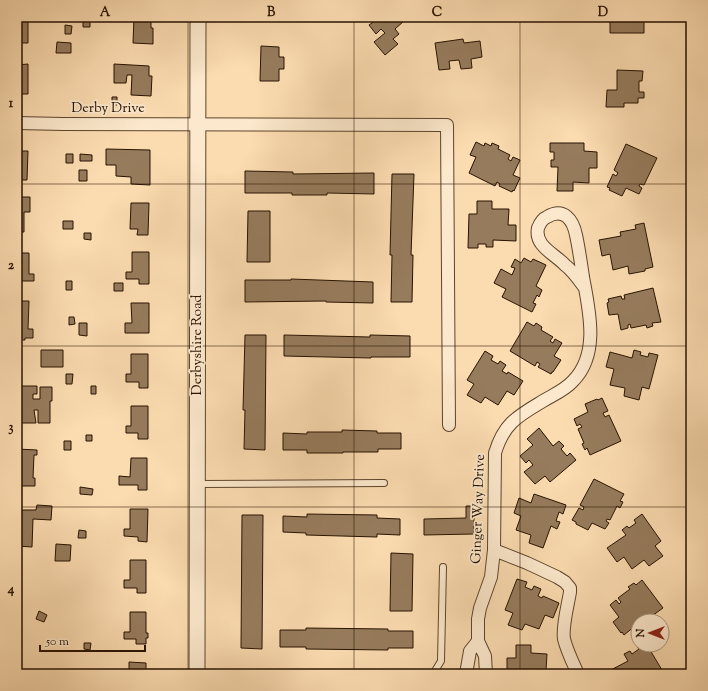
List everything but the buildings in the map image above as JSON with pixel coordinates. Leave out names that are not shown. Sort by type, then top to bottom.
[{"type":"street","name":"Derbyshire Road","points":[[197,674],[198,17]]},
{"type":"street","name":"Derby Drive","points":[[17,123],[447,125],[449,425]]},
{"type":"street","name":"Ginger Way Drive","points":[[486,674],[485,656],[478,641],[478,619],[480,608],[491,577],[494,550],[494,457],[499,441],[509,424],[521,414],[573,382],[579,374],[590,349],[590,314],[573,222],[567,216],[557,214],[548,216],[542,220],[538,229],[538,238],[542,246],[566,265],[585,288]]},
{"type":"street","points":[[494,550],[557,577],[565,582],[570,588],[564,638],[578,674]]},
{"type":"street","points":[[466,674],[470,652],[478,641]]},
{"type":"lane","points":[[197,484],[384,483]]},
{"type":"lane","points":[[433,674],[441,661],[443,567]]}]
